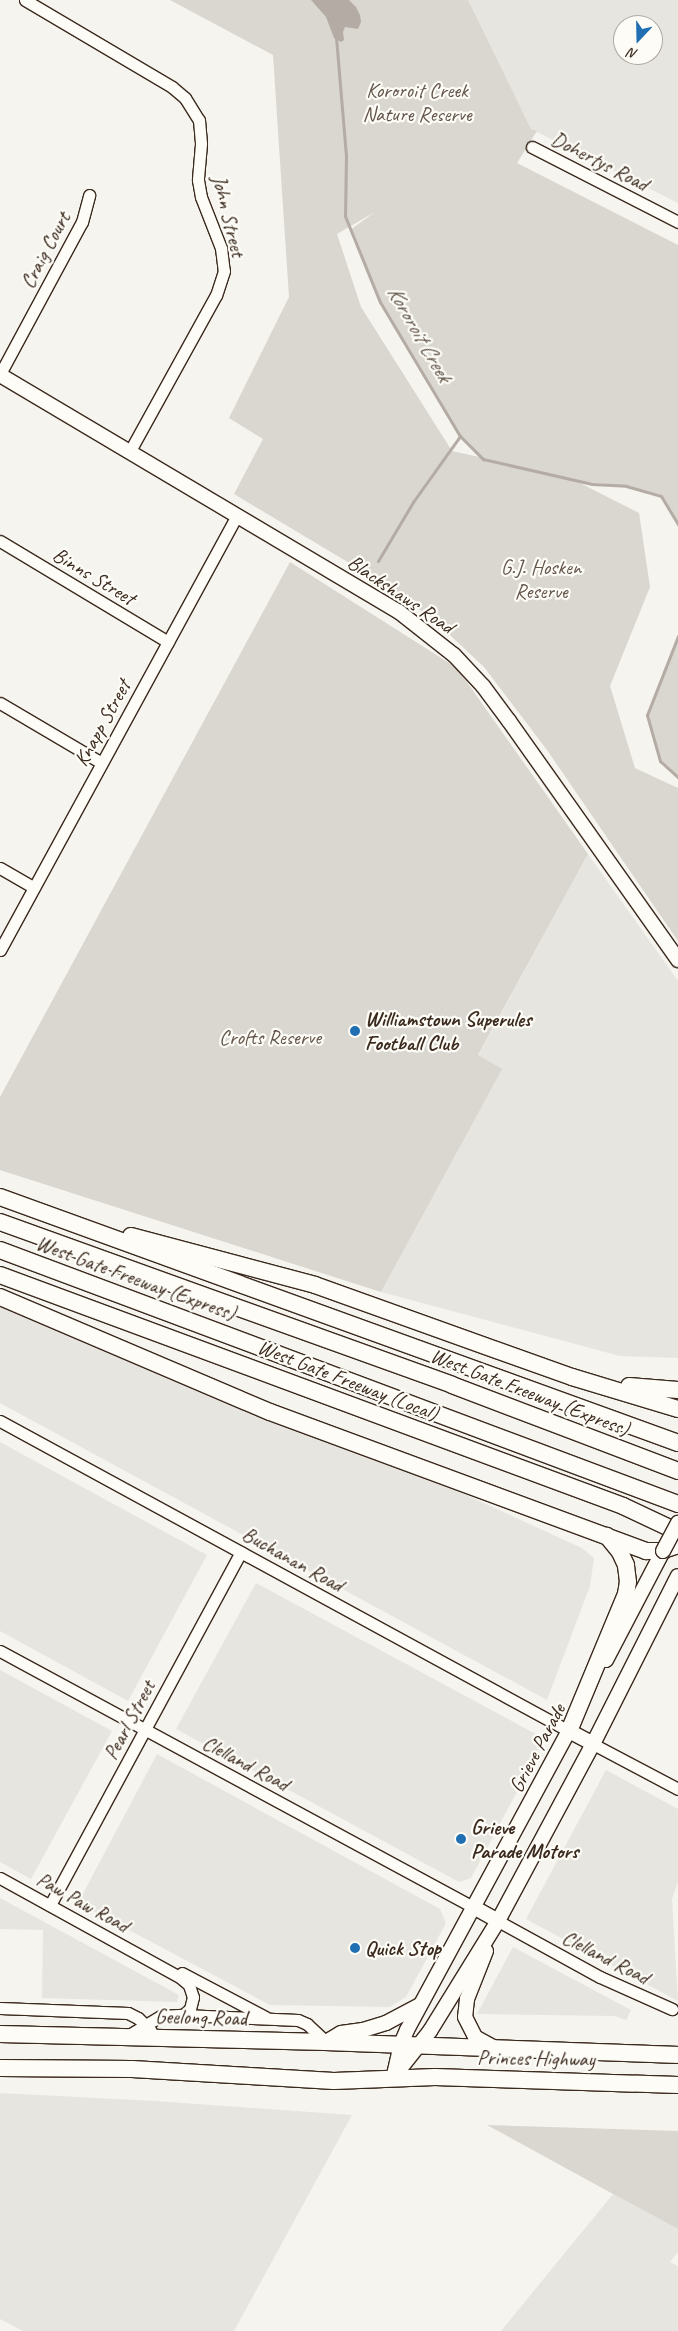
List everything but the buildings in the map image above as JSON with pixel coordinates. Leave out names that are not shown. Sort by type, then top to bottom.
[{"type":"highway","points":[[0,1197],[678,1443]]},
{"type":"highway","name":"West Gate Freeway (Express)","points":[[0,1222],[452,1385],[678,1471]]},
{"type":"highway","points":[[75,1224],[150,1240],[315,1285],[572,1377],[678,1409]]},
{"type":"highway","name":"West Gate Freeway (Express)","points":[[0,1250],[678,1504]]},
{"type":"highway","name":"West Gate Freeway (Local)","points":[[0,1275],[623,1506],[678,1532]]},
{"type":"highway","points":[[0,1297],[270,1412],[650,1552],[670,1549]]},
{"type":"highway","points":[[572,1377],[642,1388],[678,1390]]},
{"type":"highway","points":[[623,1506],[678,1524]]},
{"type":"highway","points":[[569,1731],[626,1594],[628,1582],[626,1566],[620,1552],[607,1536]]},
{"type":"highway","name":"Geelong Road","points":[[0,2034],[401,2044]]},
{"type":"highway","name":"Princes Highway","points":[[401,2044],[678,2055]]},
{"type":"highway","points":[[0,2068],[132,2069],[334,2081],[392,2079]]},
{"type":"highway","name":"Princes Highway","points":[[392,2079],[454,2078],[678,2085]]},
{"type":"main road","name":"Blackshaws Road","points":[[0,374],[398,611],[454,655],[483,686],[504,714],[678,960]]},
{"type":"main road","name":"Grieve Parade","points":[[392,2079],[401,2044],[569,1731],[670,1549],[678,1524]]},
{"type":"main road","points":[[392,2079],[419,2045],[498,1921],[593,1744],[678,1576]]},
{"type":"main road","points":[[569,1731],[593,1744]]},
{"type":"main road","points":[[475,1908],[498,1921]]},
{"type":"main road","points":[[493,2047],[480,2041],[473,2034],[468,2025],[465,2012],[469,1993],[498,1921]]},
{"type":"main road","points":[[326,2042],[342,2033],[363,2030],[394,2020],[422,2004]]},
{"type":"street","name":"John Street","points":[[25,0],[172,87],[185,98],[199,120],[201,144],[198,180],[201,197],[221,248],[224,271],[221,282],[130,452]]},
{"type":"street","name":"Dohertys Road","points":[[532,147],[678,222]]},
{"type":"street","name":"Craig Court","points":[[0,374],[82,222],[89,195]]},
{"type":"street","name":"Knapp Street","points":[[0,950],[237,515]]},
{"type":"street","name":"Binns Street","points":[[0,541],[168,642]]},
{"type":"street","points":[[0,703],[102,763]]},
{"type":"street","points":[[0,868],[34,888]]},
{"type":"street","name":"Buchanan Road","points":[[0,1421],[569,1731]]},
{"type":"street","name":"Pearl Street","points":[[50,1905],[241,1552]]},
{"type":"street","name":"Clelland Road","points":[[0,1651],[475,1908]]},
{"type":"street","points":[[593,1744],[678,1789]]},
{"type":"street","name":"Paw Paw Road","points":[[0,1878],[176,1975],[191,1988],[192,2003],[189,2011],[183,2015]]},
{"type":"street","name":"Clelland Road","points":[[498,1921],[600,1976],[672,2009]]},
{"type":"street","name":"Paw Paw Road","points":[[148,1959],[180,1972],[268,2019]]},
{"type":"street","points":[[0,2008],[128,2013],[135,2016],[160,2038]]},
{"type":"street","points":[[122,2037],[162,2016],[183,2015],[302,2022],[326,2042]]},
{"type":"shaded area","points":[[311,0],[349,0],[356,7],[360,15],[361,22],[358,29],[345,27],[343,32],[344,40],[341,42],[334,38],[326,17]]},
{"type":"shaded area","points":[[467,0],[678,0],[678,203],[531,129]]},
{"type":"shaded area","points":[[588,854],[678,981],[678,1358],[620,1356],[381,1292],[501,1069],[478,1056]]},
{"type":"shaded area","points":[[0,1295],[293,1416],[582,1548],[594,1558],[590,1586],[547,1700],[0,1403]]},
{"type":"shaded area","points":[[0,1442],[207,1555],[128,1701],[0,1631]]},
{"type":"shaded area","points":[[256,1583],[545,1739],[471,1878],[459,1882],[176,1729]]},
{"type":"shaded area","points":[[0,1670],[112,1731],[31,1879],[0,1862]]},
{"type":"shaded area","points":[[157,1754],[440,1909],[446,1923],[406,1997],[390,2007],[270,2005],[78,1903]]},
{"type":"shaded area","points":[[606,1770],[678,1809],[678,1882],[672,1899],[678,2001],[526,1919]]},
{"type":"shaded area","points":[[0,1898],[179,1995],[177,2002],[42,1998],[43,1930],[0,1929]]},
{"type":"shaded area","points":[[513,1947],[631,2010],[626,2020],[615,2016],[477,2014]]},
{"type":"shaded area","points":[[0,2093],[155,2101],[352,2115],[234,2331],[23,2331],[0,2319]]},
{"type":"shaded area","points":[[613,2194],[678,2229],[678,2252],[670,2262],[678,2266],[678,2331],[501,2331]]},
{"type":"green space","points":[[170,0],[468,0],[531,129],[537,131],[517,163],[678,245],[678,524],[661,496],[626,486],[576,481],[639,513],[650,587],[610,686],[635,768],[678,788],[678,941],[547,750],[484,667],[434,620],[376,579],[234,494],[263,439],[229,418],[289,297],[273,55]],"holes":[[[375,212],[350,230],[380,302],[460,436],[479,457],[452,451],[361,307],[337,234]]]},
{"type":"green space","name":"Crofts Reserve","points":[[290,562],[457,668],[588,854],[478,1055],[502,1069],[381,1292],[0,1170],[0,1097]]},
{"type":"green space","points":[[678,636],[678,777],[660,761],[647,715]]},
{"type":"green space","points":[[487,2125],[678,2131],[678,2229],[613,2194]]},
{"type":"waterway","name":"Kororoit Creek","points":[[336,37],[346,155],[345,216],[380,302],[460,436],[483,459],[592,484],[626,486],[661,496],[678,524]]},
{"type":"waterway","points":[[378,561],[413,502],[460,436]]},
{"type":"waterway","name":"Kororoit Creek","points":[[678,636],[647,715],[660,761],[678,777]]},
{"type":"place","name":"Williamstown Superules Football Club","points":[[355,1031]]},
{"type":"place","name":"Grieve Parade Motors","points":[[461,1839]]},
{"type":"place","name":"Quick Stop","points":[[355,1948]]},
{"type":"park label","name":"Kororoit Creek Nature Reserve","points":[[417,102]]},
{"type":"park label","name":"G.J. Hosken Reserve","points":[[541,579]]}]
